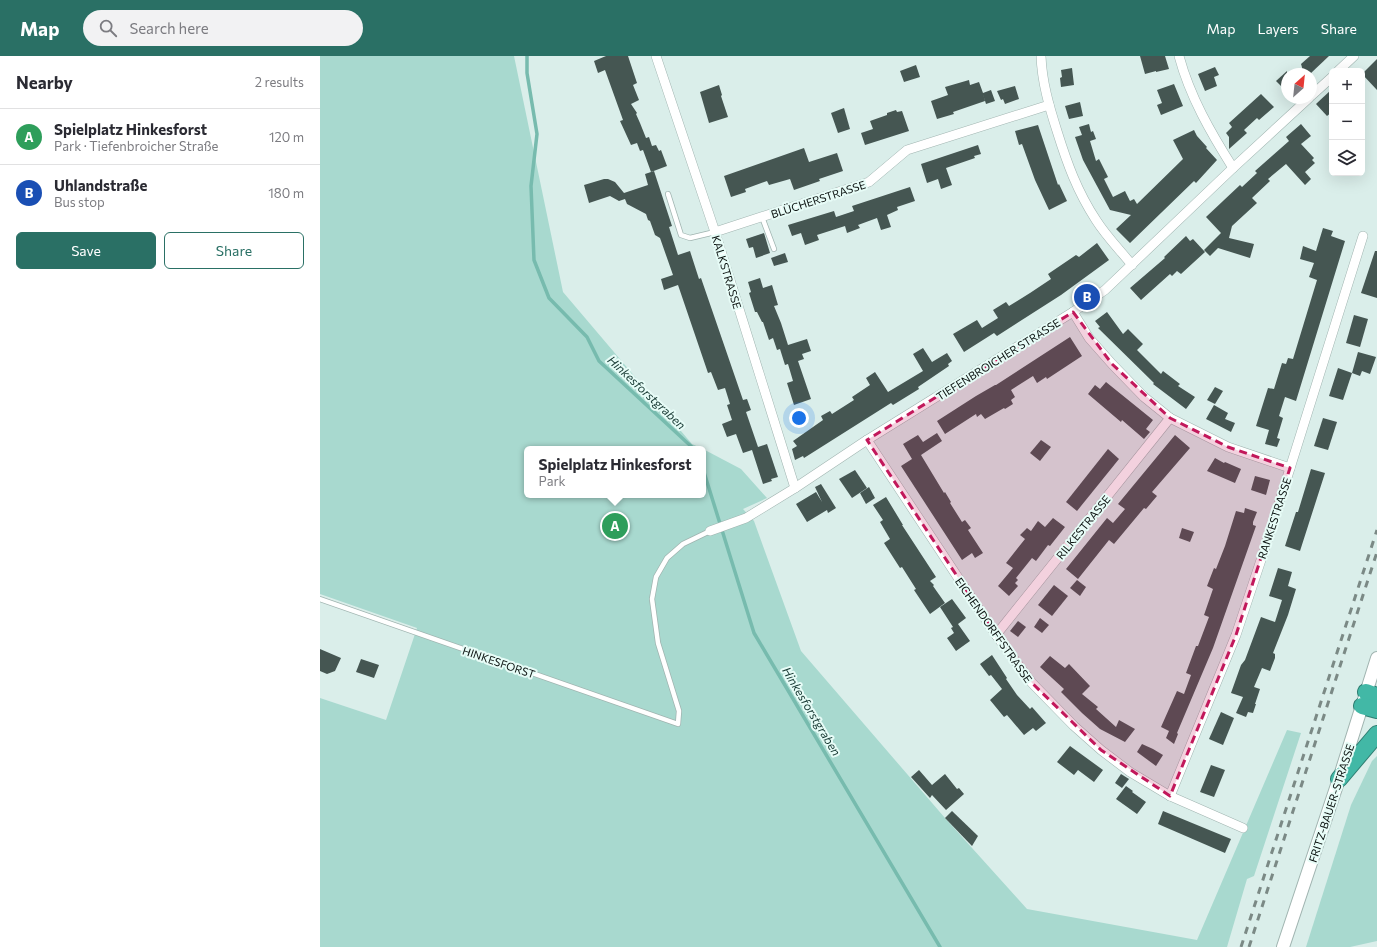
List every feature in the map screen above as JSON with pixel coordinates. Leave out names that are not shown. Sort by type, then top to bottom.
[{"type":"highway","points":[[1368,698],[1377,710]]},
{"type":"highway","points":[[1339,779],[1377,734]]},
{"type":"main road","name":"FRITZ-BAUER-STRASSE","points":[[1283,947],[1339,779],[1368,698],[1377,658]]},
{"type":"street","name":"KALKSTRASSE","points":[[656,56],[715,232],[795,488]]},
{"type":"street","points":[[1041,56],[1049,105],[1068,166],[1080,194],[1096,221],[1132,265]]},
{"type":"street","points":[[1179,56],[1198,109],[1208,129],[1233,168]]},
{"type":"street","points":[[1341,68],[1354,56]]},
{"type":"street","name":"TIEFENBROICHER STRASSE","points":[[1317,91],[1329,80]]},
{"type":"street","name":"TIEFENBROICHER STRASSE","points":[[710,531],[746,518],[795,488],[867,440],[1074,312],[1105,290],[1302,104]]},
{"type":"street","name":"BLÜCHERSTRASSE","points":[[715,232],[869,182],[907,150],[1049,105]]},
{"type":"street","name":"RANKESTRASSE","points":[[1170,796],[1236,635],[1363,236]]},
{"type":"street","points":[[1074,312],[1089,338],[1112,364],[1144,397],[1170,418],[1228,447],[1290,468]]},
{"type":"street","name":"RILKESTRASSE","points":[[996,635],[1170,418]]},
{"type":"street","name":"EICHENDORFFSTRASSE","points":[[867,440],[996,635],[1032,684],[1074,726],[1101,750],[1130,772],[1170,796],[1243,828]]},
{"type":"lane","points":[[668,194],[681,235],[690,238],[715,232]]},
{"type":"lane","points":[[762,217],[774,249]]},
{"type":"lane","name":"HINKESFORST","points":[[320,599],[678,724],[679,711],[658,644],[652,599],[656,577],[666,558],[683,544],[710,531]]},
{"type":"highlighted area","points":[[1073,312],[1112,364],[1170,418],[1228,447],[1290,468],[1236,635],[1170,796],[1101,750],[1032,683],[996,635],[867,440]]},
{"type":"green space","points":[[320,56],[514,56],[563,292],[692,444],[696,446],[524,446],[524,498],[706,498],[706,451],[741,469],[767,498],[743,509],[754,521],[801,651],[945,818],[1027,909],[1197,940],[1287,730],[1301,733],[1254,876],[1247,879],[1227,947],[320,947],[320,698],[386,720],[417,628],[320,594]]},
{"type":"green space","points":[[1377,756],[1377,941],[1350,947],[1306,947],[1351,805],[1372,761]]},
{"type":"building","points":[[606,56],[628,56],[637,83],[633,85],[639,100],[631,104],[637,113],[636,114],[646,138],[649,137],[652,146],[656,145],[659,151],[661,150],[667,166],[651,172],[643,150],[640,151],[637,143],[631,145],[620,121],[623,120],[605,70],[598,73],[594,61]]},
{"type":"building","points":[[1140,56],[1165,56],[1169,69],[1145,74]]},
{"type":"building","points":[[1310,56],[1329,56],[1316,68],[1302,68],[1301,64]]},
{"type":"building","points":[[1377,59],[1377,90],[1365,77],[1365,71]]},
{"type":"building","points":[[916,65],[920,77],[904,82],[900,71]]},
{"type":"building","points":[[1215,67],[1219,75],[1214,77],[1217,86],[1205,91],[1198,74]]},
{"type":"building","points":[[1072,68],[1074,85],[1061,87],[1061,70]]},
{"type":"building","points":[[1281,76],[1281,86],[1276,81]]},
{"type":"building","points":[[969,80],[970,85],[979,82],[983,93],[991,90],[995,101],[986,104],[983,94],[985,101],[953,112],[954,114],[937,119],[931,101],[948,95],[945,87]]},
{"type":"building","points":[[1174,84],[1183,106],[1161,115],[1157,105],[1162,103],[1157,90]]},
{"type":"building","points":[[719,85],[728,117],[709,123],[700,92]]},
{"type":"building","points":[[1015,86],[1019,99],[1005,104],[1003,99],[1001,100],[997,91]]},
{"type":"building","points":[[1329,92],[1329,114],[1327,116],[1316,104]]},
{"type":"building","points":[[1261,94],[1274,107],[1259,120],[1257,118],[1244,130],[1247,133],[1229,149],[1229,137],[1226,133],[1232,127],[1229,123]]},
{"type":"building","points":[[1080,102],[1083,116],[1069,119],[1065,106]]},
{"type":"building","points":[[844,108],[850,129],[838,133],[831,113]]},
{"type":"building","points":[[896,110],[897,112],[902,111],[909,131],[865,145],[861,133],[873,129],[870,121]]},
{"type":"building","points":[[1089,124],[1091,132],[1093,131],[1096,139],[1090,141],[1096,161],[1099,159],[1108,177],[1104,179],[1113,197],[1125,191],[1130,201],[1134,199],[1137,204],[1183,159],[1173,140],[1194,130],[1197,136],[1207,147],[1206,148],[1217,160],[1196,183],[1194,181],[1130,243],[1116,229],[1131,215],[1110,210],[1083,160],[1075,137],[1082,135],[1079,127]]},
{"type":"building","points":[[1301,124],[1311,136],[1301,144],[1314,158],[1312,160],[1315,163],[1305,172],[1311,179],[1305,185],[1286,164],[1268,179],[1270,181],[1252,198],[1257,203],[1232,226],[1229,238],[1254,244],[1250,258],[1218,248],[1210,256],[1204,250],[1221,233],[1206,217],[1240,185],[1242,187],[1257,173],[1255,171],[1289,141],[1286,137]]},
{"type":"building","points":[[1038,125],[1058,185],[1059,184],[1067,201],[1049,210],[1035,180],[1022,144],[1019,145],[1015,131]]},
{"type":"building","points":[[978,145],[981,154],[974,156],[975,158],[946,168],[952,185],[941,189],[938,179],[927,183],[921,164]]},
{"type":"building","points":[[804,148],[809,162],[837,153],[843,171],[819,179],[820,181],[794,190],[790,179],[769,185],[767,181],[745,189],[746,192],[731,197],[724,176]]},
{"type":"building","points":[[654,171],[672,226],[669,227],[678,255],[690,251],[699,279],[701,278],[743,400],[747,399],[751,410],[746,412],[758,447],[767,444],[778,477],[771,479],[772,481],[763,484],[752,450],[743,453],[736,434],[727,437],[722,424],[732,420],[727,405],[730,404],[725,388],[718,390],[711,372],[708,373],[678,285],[664,290],[661,279],[673,275],[660,238],[655,235],[646,214],[627,204],[625,199],[619,201],[610,196],[589,203],[584,185],[608,179],[615,182],[624,193],[648,185],[645,174]]},
{"type":"building","points":[[910,187],[915,201],[897,207],[898,210],[887,215],[891,227],[881,230],[877,218],[858,225],[860,228],[847,233],[845,226],[817,235],[819,240],[805,245],[801,233],[792,236],[788,225],[834,211],[836,217],[854,211],[852,206]]},
{"type":"building","points":[[1323,228],[1333,231],[1331,236],[1345,241],[1296,401],[1285,397],[1279,416],[1283,418],[1277,438],[1280,439],[1277,447],[1265,444],[1269,430],[1256,426],[1268,388],[1274,389],[1282,363],[1286,364],[1288,358],[1293,359],[1317,280],[1309,277],[1314,263],[1300,259],[1303,246],[1316,251]]},
{"type":"building","points":[[764,233],[770,253],[756,258],[753,247],[749,248],[746,239]]},
{"type":"building","points":[[1186,236],[1190,241],[1193,239],[1205,252],[1181,274],[1177,271],[1172,276],[1170,274],[1141,300],[1130,288],[1165,258],[1164,257]]},
{"type":"building","points":[[1097,243],[1109,260],[1061,295],[997,336],[994,333],[964,352],[953,334],[977,320],[982,328],[998,318],[993,310],[1006,302],[1009,306],[1030,293],[1051,279],[1048,274],[1076,255],[1079,257]]},
{"type":"building","points":[[1375,251],[1377,251],[1377,298],[1361,293]]},
{"type":"building","points":[[785,253],[788,262],[774,266],[771,258]]},
{"type":"building","points":[[760,278],[763,288],[772,285],[778,305],[774,306],[788,345],[807,339],[811,351],[802,354],[804,359],[798,361],[811,399],[794,405],[787,383],[793,381],[788,364],[785,365],[780,349],[777,350],[773,338],[769,340],[763,322],[757,312],[755,312],[749,293],[751,292],[748,282]]},
{"type":"building","points":[[1107,312],[1123,334],[1128,329],[1143,344],[1137,350],[1161,374],[1163,371],[1180,384],[1178,386],[1195,397],[1186,409],[1153,384],[1154,383],[1098,328],[1100,327],[1095,321]]},
{"type":"building","points":[[1354,315],[1368,319],[1360,347],[1346,343]]},
{"type":"building","points":[[1070,337],[1082,356],[1047,379],[1046,377],[1037,383],[1033,376],[1011,390],[1015,397],[1011,400],[1013,404],[1005,409],[1004,408],[985,419],[981,414],[977,417],[976,414],[945,434],[937,421]]},
{"type":"building","points":[[923,348],[932,362],[947,353],[952,361],[948,364],[949,366],[918,387],[919,389],[893,405],[891,403],[804,458],[803,456],[795,460],[792,449],[797,446],[793,441],[823,420],[821,416],[830,411],[832,414],[854,400],[852,397],[870,385],[866,378],[875,372],[888,392],[923,371],[913,354]]},
{"type":"building","points":[[1358,352],[1376,357],[1370,374],[1362,371],[1360,376],[1352,373]]},
{"type":"building","points":[[1338,368],[1352,373],[1343,400],[1329,396]]},
{"type":"building","points":[[1106,382],[1153,420],[1146,429],[1150,432],[1144,439],[1088,394],[1095,385],[1100,389]]},
{"type":"building","points":[[1215,387],[1223,391],[1215,404],[1207,400]]},
{"type":"building","points":[[1214,405],[1228,413],[1225,419],[1235,423],[1231,432],[1206,419]]},
{"type":"building","points":[[1323,418],[1337,422],[1328,450],[1314,446]]},
{"type":"building","points":[[937,433],[942,441],[921,455],[962,522],[965,520],[971,528],[968,530],[983,553],[975,558],[972,553],[962,560],[901,466],[912,459],[903,444],[918,435],[923,442]]},
{"type":"building","points":[[1175,435],[1190,448],[1152,492],[1157,496],[1146,509],[1144,508],[1114,544],[1109,540],[1078,579],[1066,569],[1107,518],[1113,523],[1125,509],[1118,504]]},
{"type":"building","points":[[1041,440],[1051,447],[1040,461],[1030,453]]},
{"type":"building","points":[[1108,449],[1119,459],[1077,511],[1066,502]]},
{"type":"building","points":[[1215,458],[1241,469],[1235,483],[1207,471]]},
{"type":"building","points":[[1311,469],[1325,473],[1300,551],[1285,546],[1296,512],[1298,512]]},
{"type":"building","points":[[855,470],[867,488],[852,498],[839,479]]},
{"type":"building","points":[[1255,476],[1270,480],[1266,495],[1251,490]]},
{"type":"building","points":[[821,484],[836,508],[828,513],[827,510],[807,522],[796,504],[816,492],[822,502],[815,487]]},
{"type":"building","points":[[869,487],[875,498],[866,504],[860,493]]},
{"type":"building","points":[[886,497],[902,525],[936,577],[930,581],[945,603],[930,614],[914,590],[916,589],[902,567],[900,568],[884,543],[890,539],[880,522],[883,520],[873,505]]},
{"type":"building","points":[[1245,508],[1257,512],[1253,522],[1253,525],[1256,526],[1213,648],[1177,733],[1178,734],[1174,744],[1166,738],[1169,731],[1161,727],[1177,691],[1184,694],[1191,675],[1186,673],[1209,617],[1204,615],[1213,589],[1207,586],[1214,568],[1216,569],[1225,546],[1236,511],[1244,513]]},
{"type":"building","points":[[1053,518],[1065,527],[1050,546],[1048,545],[1036,561],[1032,558],[1016,578],[1018,580],[1015,583],[1018,586],[1009,596],[998,586],[1013,568],[1006,563],[1025,539],[1020,535],[1027,528],[1031,531],[1038,521],[1045,527]]},
{"type":"building","points":[[1182,528],[1194,532],[1190,542],[1179,538]]},
{"type":"building","points":[[1278,568],[1292,572],[1288,586],[1296,589],[1288,615],[1273,653],[1275,654],[1275,658],[1270,671],[1262,668],[1254,687],[1260,689],[1256,704],[1253,713],[1248,712],[1246,717],[1236,713],[1243,697],[1231,693],[1261,617],[1275,622],[1282,600],[1269,596]]},
{"type":"building","points":[[1077,580],[1086,587],[1080,596],[1070,588]]},
{"type":"building","points":[[1054,585],[1068,596],[1052,616],[1038,605]]},
{"type":"building","points":[[952,599],[966,618],[958,624],[970,641],[956,651],[947,638],[954,633],[951,628],[953,627],[940,607]]},
{"type":"building","points":[[1040,618],[1049,625],[1042,633],[1034,627]]},
{"type":"building","points":[[1018,621],[1026,627],[1018,637],[1010,631]]},
{"type":"building","points":[[320,649],[341,658],[335,671],[327,674],[320,671]]},
{"type":"building","points":[[992,655],[1017,695],[1030,709],[1032,707],[1046,723],[1036,731],[1033,728],[1024,735],[1007,715],[1004,717],[990,700],[1002,689],[980,664]]},
{"type":"building","points":[[1050,656],[1065,668],[1069,664],[1090,686],[1082,694],[1098,707],[1096,709],[1116,727],[1119,720],[1135,729],[1125,742],[1100,729],[1061,692],[1064,689],[1040,667]]},
{"type":"building","points":[[361,659],[379,665],[374,678],[356,672]]},
{"type":"building","points":[[1221,712],[1234,718],[1223,745],[1209,739]]},
{"type":"building","points":[[1142,744],[1163,755],[1156,766],[1137,752]]},
{"type":"building","points":[[1070,746],[1103,770],[1094,782],[1078,770],[1074,775],[1057,762]]},
{"type":"building","points":[[1211,765],[1225,770],[1214,797],[1200,792]]},
{"type":"building","points":[[919,770],[932,785],[945,774],[957,789],[959,788],[964,794],[946,810],[932,795],[930,798],[911,777]]},
{"type":"building","points":[[1121,774],[1129,779],[1122,788],[1115,783]]},
{"type":"building","points":[[1126,786],[1146,802],[1137,814],[1116,799]]},
{"type":"building","points":[[952,811],[978,836],[972,846],[945,818]]},
{"type":"building","points":[[1163,811],[1231,839],[1225,853],[1158,824]]},
{"type":"waterway","name":"Hinkesforstgraben","points":[[527,56],[527,73],[537,134],[531,186],[534,260],[549,298],[587,337],[599,361],[691,446]]},
{"type":"waterway","name":"Hinkesforstgraben","points":[[706,479],[754,633],[940,947]]},
{"type":"railway","points":[[1241,947],[1377,530]]},
{"type":"railway","points":[[1249,947],[1377,552]]},
{"type":"place","name":"Uhlandstraße","points":[[1087,297]]},
{"type":"place","name":"Spielplatz Hinkesforst","points":[[615,526]]}]
